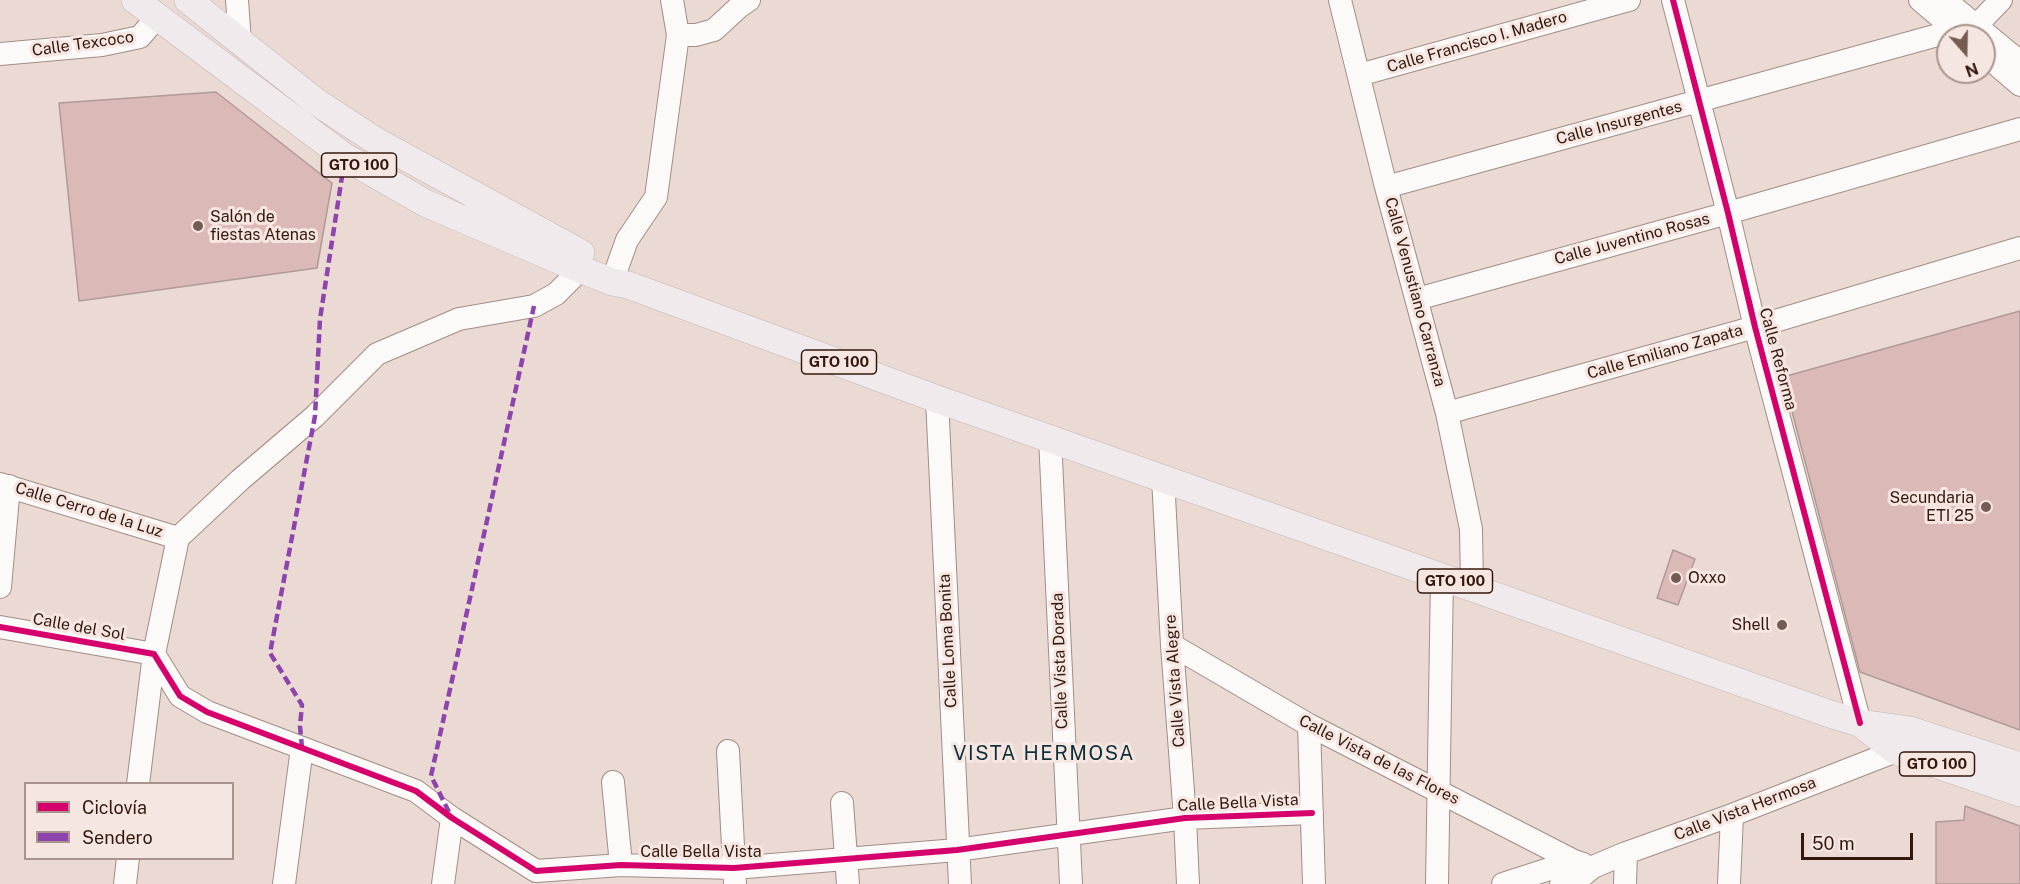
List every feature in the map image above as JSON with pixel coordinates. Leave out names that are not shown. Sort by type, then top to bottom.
[{"type":"main road","name":"GTO 100","points":[[135,0],[345,157],[425,203],[581,269],[619,280],[937,399],[1860,723],[2019,784]]},
{"type":"main road","name":"GTO 100","points":[[188,0],[315,101],[376,141],[619,280]]},
{"type":"street","points":[[237,0],[240,42]]},
{"type":"street","points":[[619,280],[627,240],[656,197],[678,35],[672,0]]},
{"type":"street","points":[[678,35],[696,35],[714,30],[749,0]]},
{"type":"street","name":"Calle Venustiano Carranza","points":[[1340,0],[1386,187],[1447,413],[1471,529],[1472,587]]},
{"type":"street","name":"Calle Francisco I. Madero","points":[[1359,75],[1629,0]]},
{"type":"street","name":"Calle Reforma","points":[[1673,0],[1755,327],[1860,723]]},
{"type":"street","points":[[1920,0],[1955,24]]},
{"type":"street","points":[[1945,0],[1960,24]]},
{"type":"street","points":[[1973,24],[2001,0]]},
{"type":"street","name":"Calle Texcoco","points":[[0,54],[102,45],[140,37],[157,17]]},
{"type":"street","name":"Calle Insurgentes","points":[[1386,187],[1936,39]]},
{"type":"street","points":[[1996,48],[2020,62]]},
{"type":"street","points":[[1996,64],[2020,85]]},
{"type":"street","name":"Calle Juventino Rosas","points":[[1417,299],[2020,129]]},
{"type":"street","name":"Calle Emiliano Zapata","points":[[1447,413],[1755,327],[2020,248]]},
{"type":"street","points":[[138,782],[154,654],[178,538],[240,480],[315,416],[377,354],[459,319],[534,306],[556,294],[581,269]]},
{"type":"street","name":"Calle Loma Bonita","points":[[937,399],[960,884]]},
{"type":"street","name":"Calle Vista Dorada","points":[[1050,438],[1071,884]]},
{"type":"street","name":"Calle Vista Alegre","points":[[1163,478],[1188,884]]},
{"type":"street","points":[[0,587],[5,485]]},
{"type":"street","name":"Calle Cerro de la Luz","points":[[5,485],[178,538]]},
{"type":"street","points":[[1437,884],[1442,577]]},
{"type":"street","name":"Calle del Sol","points":[[0,627],[154,654]]},
{"type":"street","name":"Calle Vista de las Flores","points":[[1172,645],[1309,725],[1438,790],[1583,868]]},
{"type":"street","name":"Calle Bella Vista","points":[[154,654],[180,696],[207,712],[416,791],[452,818],[536,871],[621,865],[734,876],[846,858],[957,850],[1185,818],[1312,813]]},
{"type":"street","points":[[1309,725],[1314,884]]},
{"type":"street","name":"Calle Vista Hermosa","points":[[1503,884],[1583,868],[1732,815],[1903,740]]},
{"type":"street","points":[[284,884],[302,748]]},
{"type":"street","points":[[728,751],[734,876]]},
{"type":"street","points":[[613,782],[621,865]]},
{"type":"street","points":[[842,803],[848,884]]},
{"type":"street","points":[[1729,884],[1732,815]]},
{"type":"street","points":[[443,884],[452,818]]},
{"type":"street","points":[[1625,884],[1626,853]]},
{"type":"street","points":[[125,884],[128,860]]},
{"type":"street","name":"Calle Vista Hermosa","points":[[1561,884],[1583,868]]},
{"type":"building","name":"Salón de fiestas Atenas","points":[[216,92],[332,183],[317,268],[79,301],[59,103]]},
{"type":"building","points":[[2020,311],[2020,730],[1860,672],[1783,377]]},
{"type":"building","name":"Oxxo","points":[[1673,550],[1695,559],[1678,605],[1657,598]]},
{"type":"building","points":[[1965,806],[2020,826],[2020,884],[1936,884],[1936,822],[1964,820]]},
{"type":"marked path","points":[[302,748],[300,726],[302,705],[270,653],[315,416],[320,319],[345,157]]},
{"type":"marked path","points":[[449,812],[431,776],[534,306]]},
{"type":"cycle path","points":[[1673,0],[1755,327],[1860,723]]},
{"type":"cycle path","points":[[0,627],[154,654],[180,696],[207,712],[416,791],[452,818],[536,871],[621,865],[734,868],[957,850],[1185,818],[1312,813]]},
{"type":"place","name":"Salón de fiestas Atenas","points":[[198,226]]},
{"type":"place","name":"Secundaria ETI 25","points":[[1986,507]]},
{"type":"place","name":"Oxxo","points":[[1676,578]]},
{"type":"place","name":"Shell","points":[[1782,625]]},
{"type":"district","name":"VISTA HERMOSA","points":[[1044,754]]}]
